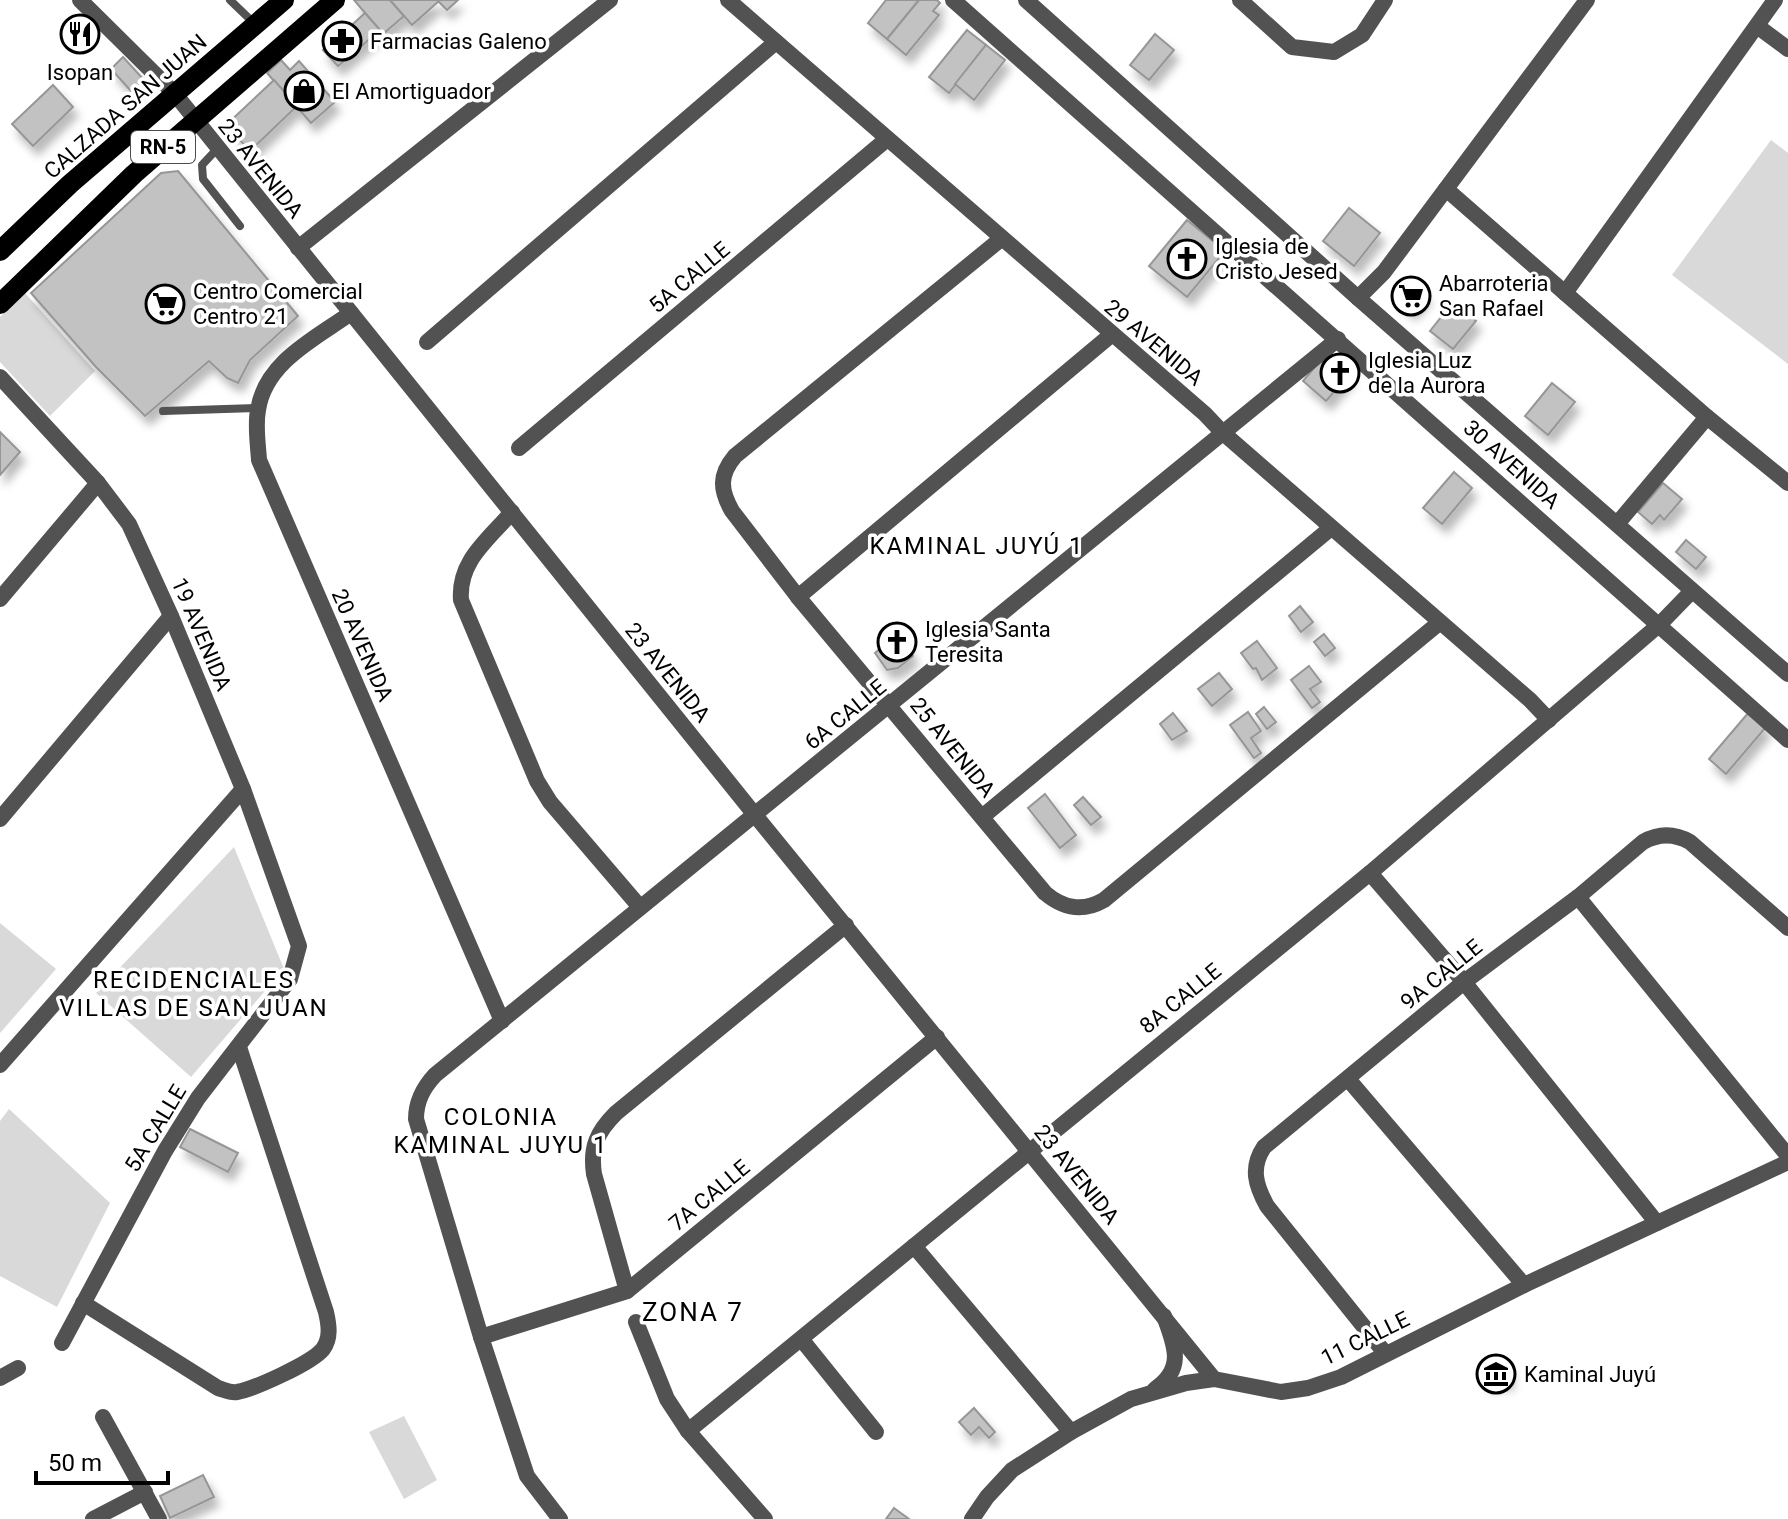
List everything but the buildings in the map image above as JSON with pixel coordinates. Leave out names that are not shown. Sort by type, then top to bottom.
[{"type":"main road","name":"CALZADA SAN JUAN","points":[[0,251],[70,184],[284,0]]},
{"type":"main road","name":"RN-5","points":[[0,304],[193,120],[335,0]]},
{"type":"street","name":"23 AVENIDA","points":[[80,0],[175,94],[1214,1379]]},
{"type":"street","points":[[298,248],[610,0]]},
{"type":"street","name":"29 AVENIDA","points":[[728,0],[1205,414],[1549,720]]},
{"type":"street","name":"30 AVENIDA","points":[[953,0],[1788,740]]},
{"type":"street","name":"30 AVENIDA","points":[[1026,0],[1358,298],[1788,674]]},
{"type":"street","points":[[1240,0],[1292,47],[1334,52],[1362,35],[1385,0]]},
{"type":"street","points":[[1358,298],[1384,272],[1587,0]]},
{"type":"street","points":[[1565,293],[1775,0]]},
{"type":"street","points":[[1757,26],[1788,49]]},
{"type":"street","points":[[427,342],[776,42]]},
{"type":"street","name":"5A CALLE","points":[[519,448],[887,139]]},
{"type":"street","points":[[1446,189],[1707,417],[1788,483]]},
{"type":"street","name":"25 AVENIDA","points":[[1001,239],[735,456],[725,468],[721,482],[724,497],[732,511],[798,597],[1045,893],[1061,904],[1080,908],[1095,905],[1113,894],[1439,623]]},
{"type":"street","name":"20 AVENIDA","points":[[351,313],[289,356],[268,382],[258,408],[260,464],[502,1021]]},
{"type":"street","points":[[798,597],[1111,335]]},
{"type":"street","name":"6A CALLE","points":[[481,1337],[416,1119],[420,1096],[435,1075],[1338,339]]},
{"type":"street","name":"19 AVENIDA","points":[[0,377],[98,483],[129,524],[243,789],[299,946]]},
{"type":"street","points":[[1617,524],[1707,417]]},
{"type":"street","points":[[0,599],[98,483]]},
{"type":"street","points":[[512,512],[466,564],[461,600],[537,781],[558,812],[639,906]]},
{"type":"street","points":[[982,817],[1331,528]]},
{"type":"street","name":"8A CALLE","points":[[688,1431],[1370,873],[1660,624],[1692,591]]},
{"type":"street","points":[[0,819],[171,616]]},
{"type":"street","points":[[0,1065],[243,789]]},
{"type":"street","name":"9A CALLE","points":[[1385,1353],[1267,1206],[1257,1188],[1255,1171],[1264,1147],[1464,982],[1578,897],[1643,842],[1658,835],[1673,835],[1690,842],[1788,928]]},
{"type":"street","points":[[1370,873],[1464,982],[1657,1223]]},
{"type":"street","points":[[1578,897],[1788,1159]]},
{"type":"street","points":[[627,1291],[594,1174],[592,1149],[598,1134],[616,1113],[846,925]]},
{"type":"street","name":"5A CALLE","points":[[62,1343],[165,1151],[198,1098],[290,979],[299,946]]},
{"type":"street","name":"7A CALLE","points":[[481,1337],[627,1291],[937,1037]]},
{"type":"street","points":[[83,1303],[218,1388],[233,1393],[312,1359],[322,1351],[328,1340],[326,1312],[239,1047]]},
{"type":"street","points":[[1348,1079],[1524,1285]]},
{"type":"street","name":"11 CALLE","points":[[972,1519],[1012,1470],[1071,1432],[1131,1399],[1214,1379],[1281,1392],[1308,1388],[1341,1377],[1524,1285],[1788,1159]]},
{"type":"street","points":[[914,1246],[1071,1432]]},
{"type":"street","points":[[1151,1392],[1168,1378],[1175,1358],[1173,1339],[1164,1316]]},
{"type":"street","points":[[636,1322],[667,1399],[688,1431],[765,1519]]},
{"type":"street","points":[[481,1337],[527,1476],[560,1519]]},
{"type":"street","points":[[802,1340],[876,1432]]},
{"type":"street","points":[[0,1378],[18,1368]]},
{"type":"street","points":[[103,1417],[159,1519]]},
{"type":"street","points":[[93,1519],[145,1492]]},
{"type":"lane","points":[[230,0],[255,25]]},
{"type":"lane","points":[[217,149],[202,165],[203,179],[240,226]]},
{"type":"lane","points":[[163,411],[258,408]]},
{"type":"shaded area","points":[[1771,140],[1788,153],[1788,364],[1672,275]]},
{"type":"shaded area","points":[[24,292],[95,371],[50,416],[0,362],[0,317]]},
{"type":"shaded area","points":[[234,847],[284,969],[191,1077],[96,993]]},
{"type":"shaded area","points":[[0,923],[56,969],[0,1033]]},
{"type":"shaded area","points":[[9,1109],[110,1203],[57,1307],[0,1276],[0,1121]]},
{"type":"shaded area","points":[[404,1416],[437,1480],[404,1499],[369,1432]]},
{"type":"place","name":"Isopan","points":[[80,34]]},
{"type":"place","name":"Farmacias Galeno","points":[[342,41]]},
{"type":"place","name":"El Amortiguador","points":[[304,91]]},
{"type":"place","name":"Iglesia de Cristo Jesed","points":[[1187,259]]},
{"type":"place","name":"Abarroteria San Rafael","points":[[1411,296]]},
{"type":"place","name":"Centro Comercial Centro 21","points":[[165,304]]},
{"type":"place","name":"Iglesia Luz de la Aurora","points":[[1340,373]]},
{"type":"place","name":"Iglesia Santa Teresita","points":[[897,642]]},
{"type":"place","name":"Kaminal Juyú","points":[[1496,1374]]},
{"type":"district","name":"KAMINAL JUYÚ 1","points":[[977,546]]},
{"type":"district","name":"RECIDENCIALES VILLAS DE SAN JUAN","points":[[194,994]]},
{"type":"district","name":"COLONIA KAMINAL JUYU 1","points":[[501,1131]]},
{"type":"district","name":"ZONA 7","points":[[693,1312]]}]
